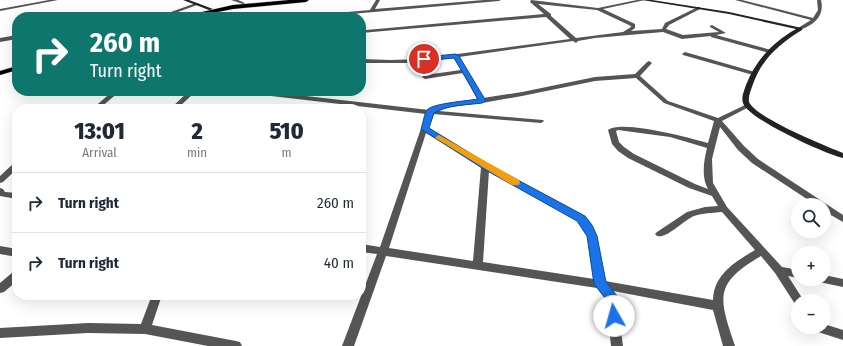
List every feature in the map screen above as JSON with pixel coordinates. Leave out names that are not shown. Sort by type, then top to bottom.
[{"type":"main road","points":[[197,12],[243,3],[281,0]]},
{"type":"main road","points":[[205,12],[227,7],[306,0]]},
{"type":"main road","points":[[0,70],[12,67]]},
{"type":"main road","points":[[0,73],[12,68]]},
{"type":"street","points":[[0,10],[56,0]]},
{"type":"street","points":[[185,0],[211,9]]},
{"type":"street","points":[[233,0],[243,3]]},
{"type":"street","points":[[372,10],[378,0]]},
{"type":"street","points":[[359,12],[483,0],[499,0]]},
{"type":"street","points":[[598,9],[644,0],[757,19],[800,30]]},
{"type":"street","points":[[737,0],[815,20]]},
{"type":"street","points":[[819,0],[820,10],[815,20],[782,40],[769,51],[753,73],[745,100],[747,106],[767,120],[796,136],[843,156]]},
{"type":"street","points":[[531,1],[598,9],[633,25],[633,28],[625,33]]},
{"type":"street","points":[[531,1],[549,15],[576,41]]},
{"type":"street","points":[[174,12],[198,4]]},
{"type":"street","points":[[664,30],[664,27],[667,24],[698,8]]},
{"type":"street","points":[[366,32],[549,15]]},
{"type":"street","points":[[712,26],[731,35],[752,48]]},
{"type":"street","points":[[366,61],[393,62],[456,56],[576,41],[625,33],[664,30],[682,37],[724,33]]},
{"type":"street","points":[[709,34],[752,48],[769,51]]},
{"type":"street","points":[[0,40],[12,39]]},
{"type":"street","points":[[685,54],[753,73]]},
{"type":"street","points":[[456,56],[482,101]]},
{"type":"street","points":[[430,112],[448,105],[482,101],[595,79],[637,76],[649,63]]},
{"type":"street","points":[[425,77],[465,71]]},
{"type":"street","points":[[637,76],[666,102],[718,120],[741,148],[756,161],[811,198]]},
{"type":"street","points":[[101,104],[111,96]]},
{"type":"street","points":[[179,104],[187,96]]},
{"type":"street","points":[[288,96],[357,104]]},
{"type":"street","points":[[309,96],[348,103]]},
{"type":"street","points":[[366,105],[541,121]]},
{"type":"street","points":[[747,106],[718,120],[710,146],[707,173],[709,183],[724,209],[779,270],[794,294]]},
{"type":"street","points":[[366,297],[430,112]]},
{"type":"street","points":[[710,146],[671,135],[618,128],[612,130],[615,142],[621,149],[631,156],[692,186],[714,194]]},
{"type":"street","points":[[425,129],[485,166],[574,214],[585,222],[592,236],[600,284],[611,296],[617,346]]},
{"type":"street","points":[[478,265],[485,166]]},
{"type":"street","points":[[0,180],[12,169]]},
{"type":"street","points":[[0,191],[2,194],[12,195]]},
{"type":"street","points":[[660,234],[696,212],[724,209]]},
{"type":"street","points":[[831,211],[843,219]]},
{"type":"street","points":[[366,249],[600,284],[718,306]]},
{"type":"street","points":[[0,250],[12,252]]},
{"type":"street","points":[[729,346],[718,306],[719,292],[724,278],[762,250]]},
{"type":"street","points":[[779,270],[791,273]]},
{"type":"street","points":[[0,290],[12,279]]},
{"type":"street","points":[[831,281],[843,283]]},
{"type":"street","points":[[145,329],[155,300]]},
{"type":"street","points":[[348,346],[365,300]]},
{"type":"street","points":[[0,333],[88,328],[145,329],[236,346]]},
{"type":"street","points":[[831,331],[843,335]]},
{"type":"slow traffic","points":[[439,138],[485,166],[516,182]]},
{"type":"route","points":[[424,59],[456,56],[482,101],[448,105],[433,110],[430,112],[425,129],[485,166],[581,218],[585,222],[592,236],[600,284],[611,296],[614,316]]}]
